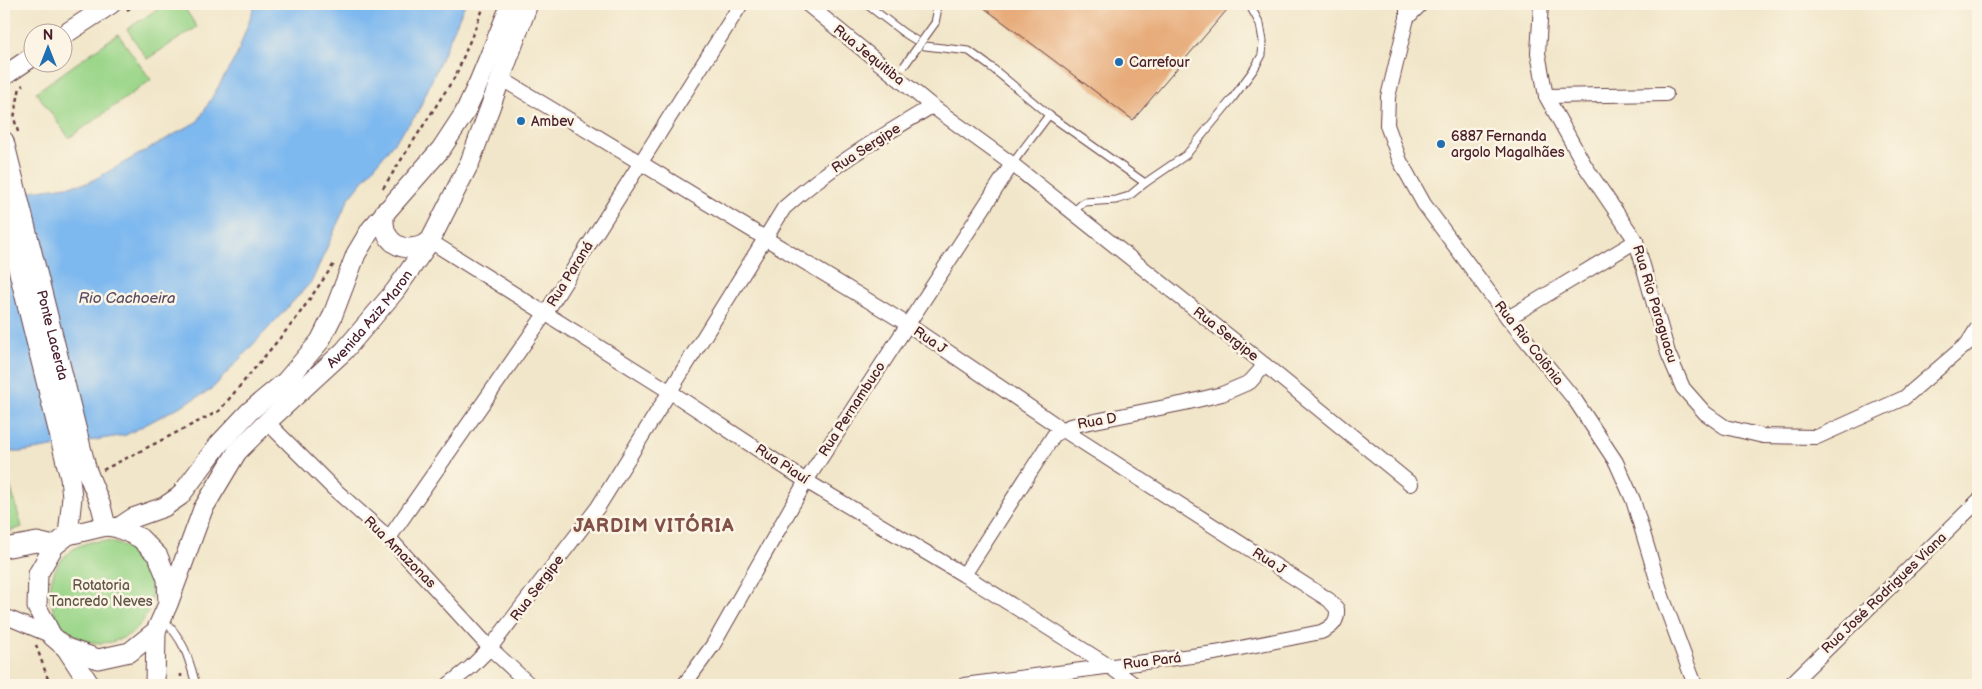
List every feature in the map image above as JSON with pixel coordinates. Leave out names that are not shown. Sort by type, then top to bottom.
[{"type":"main road","points":[[72,29],[111,4]]},
{"type":"main road","name":"Avenida Aziz Maron","points":[[112,527],[164,507],[180,496],[219,444],[250,411],[286,381],[320,341],[332,317],[356,254],[371,229],[382,203],[441,149],[464,114],[511,4]]},
{"type":"main road","name":"Avenida Aziz Maron","points":[[162,618],[203,509],[237,452],[344,351],[395,291],[430,241],[470,162],[528,4]]},
{"type":"main road","points":[[4,93],[14,76]]},
{"type":"main road","name":"Ponte Lacerda","points":[[4,141],[85,474],[72,497],[61,541]]},
{"type":"main road","points":[[382,203],[385,232],[391,241],[400,247],[410,249],[421,247],[430,241]]},
{"type":"main road","name":"Ponte Lacerda","points":[[4,212],[85,474],[112,527]]},
{"type":"main road","points":[[4,548],[37,542],[61,541],[112,527],[140,538],[158,556],[167,579],[155,685]]},
{"type":"main road","points":[[61,541],[38,574],[37,607],[51,643],[90,685]]},
{"type":"main road","points":[[51,643],[98,658],[130,652],[162,618]]},
{"type":"street","name":"Rua Paraná","points":[[389,538],[545,314],[741,4]]},
{"type":"street","name":"Rua Jequitiba","points":[[807,4],[900,72],[932,106]]},
{"type":"street","points":[[1407,11],[1421,4]]},
{"type":"street","name":"Rua Rio Paraguacu","points":[[1541,4],[1538,53],[1546,96],[1584,166],[1636,241],[1668,353],[1683,388],[1705,413],[1725,427],[1763,436],[1817,438],[1904,398],[1968,343],[1978,327]]},
{"type":"street","name":"Rua Rio Colônia","points":[[1407,11],[1388,96],[1388,125],[1400,161],[1424,204],[1508,318],[1575,400],[1616,462],[1633,500],[1662,596],[1695,685]]},
{"type":"street","name":"Rua J","points":[[502,79],[907,324],[1062,429],[1329,600],[1337,610],[1336,622]]},
{"type":"street","points":[[1546,96],[1666,94]]},
{"type":"street","name":"Rua Sergipe","points":[[448,685],[471,667],[490,648],[598,507],[784,208],[808,186],[874,141],[932,106],[1012,164],[1073,212],[1411,484]]},
{"type":"street","name":"Rua Pernambuco","points":[[684,685],[713,646],[806,481],[1012,164]]},
{"type":"street","name":"Rua Piauí","points":[[430,241],[669,391],[806,481],[964,575],[1109,666],[1135,685]]},
{"type":"street","points":[[1508,318],[1636,241]]},
{"type":"street","name":"Rua D","points":[[964,575],[1054,435],[1062,429],[1222,394],[1250,382],[1265,365]]},
{"type":"street","name":"Rua Amazonas","points":[[267,422],[333,488],[389,538],[490,648],[530,685]]},
{"type":"street","name":"Rua José Rodrigues Viana","points":[[1790,685],[1978,501]]},
{"type":"street","points":[[4,616],[51,643]]},
{"type":"street","name":"Rua Pará","points":[[964,685],[1215,653],[1321,632],[1331,628],[1336,622]]},
{"type":"lane","points":[[866,4],[904,33],[925,46],[969,51],[1049,115],[1144,183]]},
{"type":"lane","points":[[900,72],[936,23],[937,13],[933,4]]},
{"type":"lane","points":[[1073,212],[1084,202],[1116,200],[1129,196],[1144,183],[1186,155],[1232,99],[1262,55],[1264,41],[1260,24],[1250,4]]},
{"type":"lane","points":[[1012,164],[1049,115]]},
{"type":"lane","points":[[162,618],[182,641],[196,685]]},
{"type":"path","points":[[382,203],[456,74],[485,4]]},
{"type":"path","points":[[14,76],[20,87],[14,118]]},
{"type":"path","points":[[85,474],[219,411],[295,320],[337,259]]},
{"type":"path","points":[[50,685],[51,643]]},
{"type":"green space","points":[[165,4],[182,4],[197,27],[147,59],[127,29]]},
{"type":"green space","points":[[118,34],[151,80],[69,138],[36,92],[64,72],[72,72],[72,67]]},
{"type":"green space","points":[[9,482],[22,527],[4,533],[4,484]]},
{"type":"green space","name":"Rotatoria Tancredo Neves","points":[[101,541],[120,545],[137,556],[148,573],[152,592],[148,611],[137,628],[120,639],[101,643],[82,639],[65,628],[54,611],[50,592],[54,573],[65,556],[82,545]]},
{"type":"water","name":"Rio Cachoeira","points":[[255,4],[465,4],[417,114],[349,198],[312,281],[211,390],[126,435],[21,452],[4,452],[4,195],[88,183],[198,121],[237,55]]},
{"type":"building","name":"Carrefour","points":[[979,4],[1232,4],[1133,120]]},
{"type":"place","name":"Carrefour","points":[[1119,62]]},
{"type":"place","name":"Ambev","points":[[521,121]]},
{"type":"place","name":"6887 Fernanda argolo Magalhães","points":[[1441,144]]},
{"type":"district","name":"JARDIM VITÓRIA","points":[[654,526]]}]
